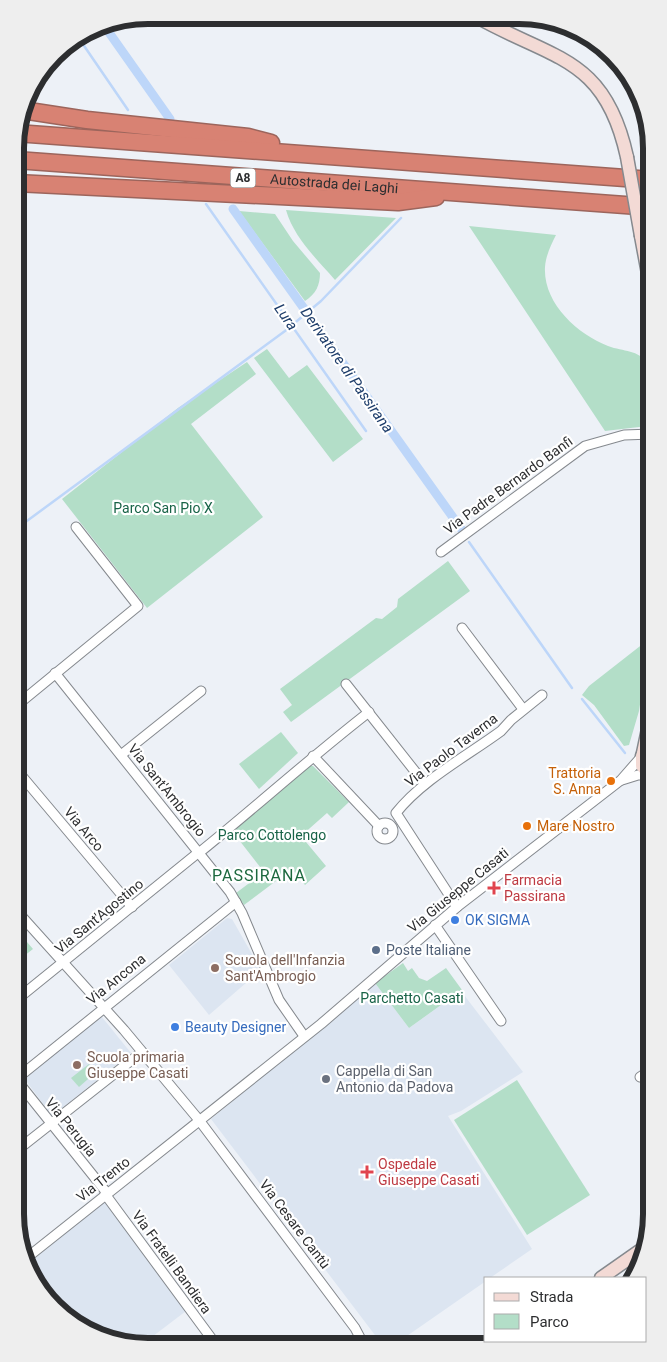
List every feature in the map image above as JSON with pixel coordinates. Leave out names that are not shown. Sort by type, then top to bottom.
[{"type":"highway","points":[[30,111],[97,121],[248,137],[269,143],[288,152]]},
{"type":"highway","name":"Autostrada dei Laghi","points":[[25,134],[643,179]]},
{"type":"highway","name":"Autostrada dei Laghi","points":[[24,161],[471,192],[643,206]]},
{"type":"highway","points":[[24,183],[398,202],[471,192]]},
{"type":"street","points":[[492,24],[547,49],[570,62],[590,78],[600,90],[614,114],[626,155],[643,247]]},
{"type":"street","name":"Via Padre Bernardo Banfi","points":[[441,552],[585,446],[624,435],[643,434]]},
{"type":"street","points":[[24,699],[138,606],[76,527]]},
{"type":"street","points":[[462,628],[523,709]]},
{"type":"street","name":"Via Sant'Ambrogio","points":[[55,673],[200,852],[236,902],[279,1000],[304,1036]]},
{"type":"street","points":[[346,684],[425,784]]},
{"type":"street","points":[[121,755],[201,691]]},
{"type":"street","name":"Via Paolo Taverna","points":[[396,813],[425,784],[501,731],[523,709],[542,695]]},
{"type":"street","name":"Via Sant'Agostino","points":[[24,994],[200,852],[266,798],[313,756],[369,712]]},
{"type":"street","name":"Via Giuseppe Casati","points":[[199,1120],[304,1036],[434,925],[622,780],[643,754]]},
{"type":"street","points":[[313,756],[388,828],[407,831]]},
{"type":"street","name":"Via Giuseppe Casati","points":[[622,780],[643,775]]},
{"type":"street","name":"Via Arco","points":[[24,778],[132,907]]},
{"type":"street","points":[[388,828],[396,813]]},
{"type":"street","points":[[396,813],[457,907]]},
{"type":"street","name":"Via Ancona","points":[[24,1072],[236,902]]},
{"type":"street","name":"Via Cesare Cantù","points":[[24,919],[142,1052],[199,1120],[361,1338]]},
{"type":"street","points":[[434,925],[501,1020]]},
{"type":"street","points":[[24,1145],[142,1052]]},
{"type":"street","name":"Via Perugia","points":[[24,1091],[106,1194]]},
{"type":"street","name":"Via Trento","points":[[30,1255],[199,1120]]},
{"type":"street","name":"Via Fratelli Bandiera","points":[[106,1194],[211,1338]]},
{"type":"street","points":[[602,1277],[637,1253]]},
{"type":"shaded area","name":"Scuola dell'Infanzia Sant'Ambrogio","points":[[227,918],[232,919],[261,970],[209,1015],[169,965]]},
{"type":"shaded area","name":"Ospedale Giuseppe Casati","points":[[375,983],[409,1028],[461,991],[523,1072],[461,1111],[448,1116],[532,1249],[491,1277],[484,1277],[484,1282],[404,1338],[377,1338],[211,1119]]},
{"type":"shaded area","name":"Scuola primaria Giuseppe Casati","points":[[101,1016],[131,1053],[52,1116],[24,1078]]},
{"type":"shaded area","points":[[105,1202],[186,1311],[151,1338],[131,1337],[100,1329],[72,1313],[60,1302],[49,1290],[33,1260]]},
{"type":"green space","points":[[286,210],[396,218],[335,280],[300,239]]},
{"type":"green space","points":[[239,211],[275,214],[293,241],[320,273],[317,289],[309,298],[305,301]]},
{"type":"green space","points":[[469,226],[556,235],[545,267],[546,280],[556,305],[574,325],[596,341],[635,353],[643,358],[643,427],[605,431]]},
{"type":"green space","points":[[267,349],[289,378],[307,365],[363,439],[333,462],[254,358]]},
{"type":"green space","name":"Parco San Pio X","points":[[247,362],[256,374],[191,424],[263,517],[147,608],[62,499],[178,408]]},
{"type":"green space","points":[[448,561],[470,591],[291,722],[283,712],[292,705],[280,689],[376,618],[382,619],[397,607],[398,599]]},
{"type":"green space","points":[[643,644],[643,685],[639,711],[629,745],[624,746],[594,705],[582,695],[589,686]]},
{"type":"green space","points":[[281,732],[298,753],[259,789],[239,764]]},
{"type":"green space","name":"Parco Cottolengo","points":[[310,766],[313,766],[349,802],[332,818],[327,813],[301,836],[326,866],[305,885],[292,869],[244,905],[236,893],[264,872],[232,831]]},
{"type":"green space","points":[[24,938],[33,949],[24,956]]},
{"type":"green space","name":"Parchetto Casati","points":[[403,963],[408,971],[412,968],[419,978],[427,981],[446,968],[462,990],[409,1028],[375,983]]},
{"type":"green space","points":[[89,1064],[96,1072],[79,1087],[71,1078]]},
{"type":"green space","points":[[517,1080],[590,1195],[527,1235],[454,1120]]},
{"type":"waterway","name":"Derivatore di Passirana","points":[[108,31],[170,119]]},
{"type":"waterway","name":"Lura","points":[[82,43],[128,110]]},
{"type":"waterway","name":"Lura","points":[[206,204],[366,431]]},
{"type":"waterway","name":"Derivatore di Passirana","points":[[233,209],[462,530]]},
{"type":"waterway","points":[[24,523],[285,331],[321,301],[401,218]]},
{"type":"waterway","points":[[469,542],[572,688]]},
{"type":"waterway","points":[[582,699],[625,753]]},
{"type":"place","name":"Trattoria S. Anna","points":[[611,781]]},
{"type":"place","name":"Mare Nostro","points":[[527,826]]},
{"type":"place","name":"Farmacia Passirana","points":[[494,888]]},
{"type":"place","name":"OK SIGMA","points":[[455,920]]},
{"type":"place","name":"Poste Italiane","points":[[376,950]]},
{"type":"place","name":"Scuola dell'Infanzia Sant'Ambrogio","points":[[215,968]]},
{"type":"place","name":"Beauty Designer","points":[[175,1027]]},
{"type":"place","name":"Scuola primaria Giuseppe Casati","points":[[77,1065]]},
{"type":"place","name":"Cappella di San Antonio da Padova","points":[[326,1079]]},
{"type":"place","name":"Ospedale Giuseppe Casati","points":[[367,1172]]},
{"type":"district","name":"PASSIRANA","points":[[259,875]]}]
